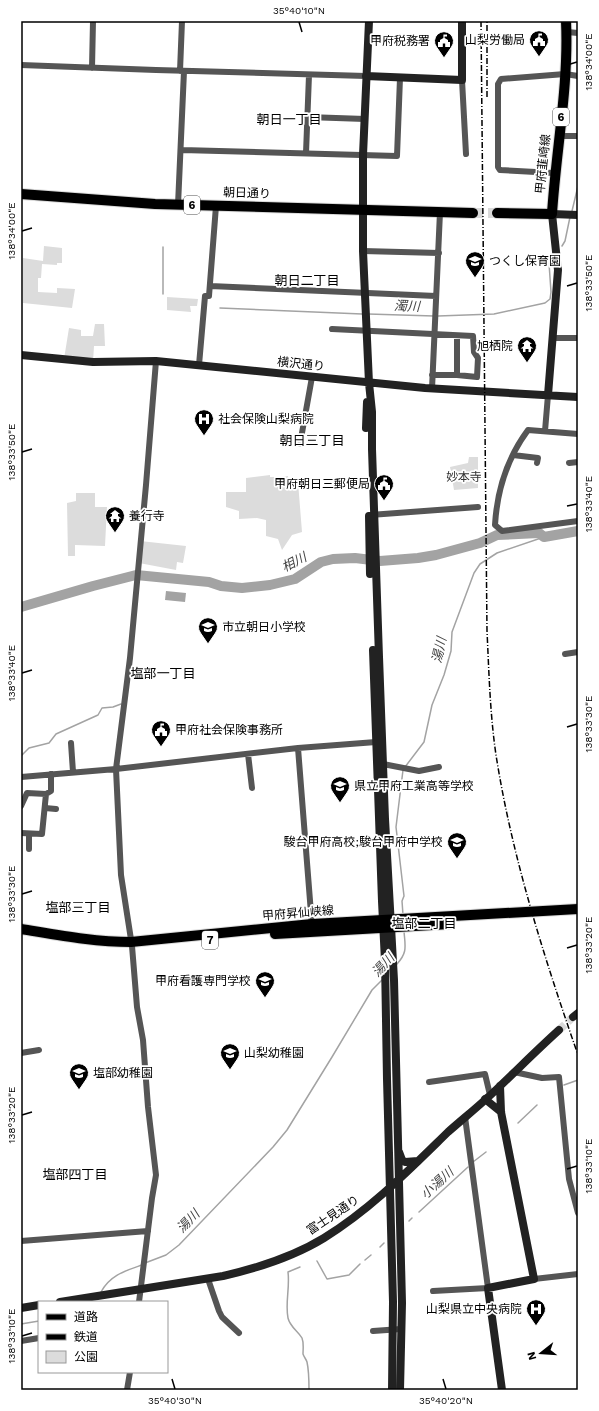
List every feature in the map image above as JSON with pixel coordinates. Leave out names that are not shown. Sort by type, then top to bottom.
[{"type":"main road","name":"甲府韮崎線","points":[[552,214],[554,173],[565,74],[567,32],[566,21]]},
{"type":"main road","name":"朝日通り","points":[[21,194],[178,205],[473,213]]},
{"type":"main road","points":[[497,213],[552,214]]},
{"type":"main road","name":"甲府昇仙峡線","points":[[21,934],[91,945],[132,944],[312,928],[578,909]]},
{"type":"main road","name":"甲府昇仙峡線","points":[[395,923],[578,916]]},
{"type":"main road","name":"甲府昇仙峡線","points":[[21,929],[91,940],[132,944]]},
{"type":"street","points":[[92,68],[93,21]]},
{"type":"street","points":[[178,205],[182,150],[182,21]]},
{"type":"street","points":[[369,21],[363,155],[363,251],[369,383],[372,412],[372,551],[383,764],[395,923],[393,960],[399,1180],[397,1329],[392,1390]]},
{"type":"street","points":[[462,21],[462,80],[466,154]]},
{"type":"street","points":[[567,32],[578,33]]},
{"type":"street","points":[[21,64],[92,68],[462,80]]},
{"type":"street","points":[[554,173],[500,170],[498,167],[498,84],[501,79],[565,74],[578,76]]},
{"type":"street","points":[[306,153],[309,75]]},
{"type":"street","points":[[182,150],[397,156],[400,78]]},
{"type":"street","points":[[307,117],[365,119]]},
{"type":"street","points":[[559,136],[578,136]]},
{"type":"street","points":[[199,365],[205,296],[209,296],[216,206]]},
{"type":"street","points":[[432,389],[440,212]]},
{"type":"street","points":[[545,431],[558,270],[552,214],[578,215]]},
{"type":"street","points":[[363,251],[438,253]]},
{"type":"street","points":[[210,286],[436,296]]},
{"type":"street","points":[[332,329],[473,336],[474,352],[478,358],[477,377],[432,375]]},
{"type":"street","points":[[457,336],[457,375]]},
{"type":"street","points":[[552,338],[578,338]]},
{"type":"street","name":"横沢通り","points":[[21,355],[93,362],[156,360],[432,389],[578,397]]},
{"type":"street","points":[[139,1301],[142,1290],[156,1175],[132,944],[122,881],[116,769],[130,658],[156,360]]},
{"type":"street","points":[[300,444],[312,377]]},
{"type":"street","points":[[578,434],[528,430],[509,462],[499,494],[495,525],[502,531],[578,521]]},
{"type":"street","points":[[513,455],[538,458],[537,463]]},
{"type":"street","points":[[569,463],[578,462]]},
{"type":"street","points":[[371,515],[478,507]]},
{"type":"street","points":[[373,569],[376,742],[395,923],[386,969],[386,988],[387,1079],[400,1390]]},
{"type":"street","points":[[565,654],[578,652]]},
{"type":"street","points":[[21,778],[116,769],[298,748],[376,742]]},
{"type":"street","points":[[71,743],[73,772]]},
{"type":"street","points":[[298,748],[312,928]]},
{"type":"street","points":[[248,754],[252,788]]},
{"type":"street","points":[[383,764],[419,771],[439,767]]},
{"type":"street","points":[[21,806],[27,793],[46,794],[51,791],[51,774]]},
{"type":"street","points":[[21,834],[42,834],[46,794]]},
{"type":"street","points":[[45,808],[56,809]]},
{"type":"street","points":[[29,834],[29,849]]},
{"type":"street","name":"富士見通り","points":[[66,1301],[208,1279],[247,1270],[301,1250],[323,1238],[343,1226],[391,1188],[559,1030]]},
{"type":"street","points":[[21,1053],[39,1050]]},
{"type":"street","points":[[514,1072],[542,1078],[559,1077],[569,1179],[578,1213]]},
{"type":"street","points":[[429,1082],[485,1074],[488,1097],[501,1112]]},
{"type":"street","points":[[500,1086],[501,1112],[534,1279]]},
{"type":"street","points":[[465,1117],[502,1390]]},
{"type":"street","points":[[398,1150],[402,1160],[405,1162],[418,1161]]},
{"type":"street","points":[[21,1241],[148,1231]]},
{"type":"street","points":[[433,1291],[488,1288],[534,1279],[578,1274]]},
{"type":"street","points":[[208,1279],[218,1311],[222,1317],[239,1333]]},
{"type":"street","points":[[21,1308],[38,1305]]},
{"type":"street","points":[[373,1331],[397,1329]]},
{"type":"street","points":[[21,1341],[38,1338]]},
{"type":"street","points":[[127,1390],[130,1373]]},
{"type":"green space","points":[[44,246],[62,248],[62,263],[57,263],[57,265],[42,264],[41,278],[38,278],[38,292],[57,293],[57,288],[75,289],[72,308],[23,303],[23,258],[43,261]]},
{"type":"green space","points":[[167,297],[198,299],[197,306],[190,306],[191,312],[167,310]]},
{"type":"green space","points":[[95,324],[104,324],[105,346],[94,346],[93,362],[64,359],[69,328],[81,330],[81,336],[93,336]]},
{"type":"green space","name":"妙本寺","points":[[469,457],[478,457],[478,488],[454,490],[450,467],[468,463]]},
{"type":"green space","points":[[270,475],[270,477],[275,478],[288,476],[289,483],[298,482],[302,532],[292,535],[282,550],[278,539],[266,536],[266,520],[257,518],[239,519],[239,511],[226,507],[226,492],[246,492],[246,478]]},
{"type":"green space","points":[[76,493],[95,493],[95,507],[107,507],[105,546],[75,545],[75,556],[68,556],[67,503],[76,501]]},
{"type":"green space","points":[[140,541],[186,546],[183,563],[177,562],[176,570],[139,563]]},
{"type":"shaded area","points":[[166,591],[186,593],[185,602],[165,600]]},
{"type":"waterway","name":"濁川","points":[[572,211],[578,186]]},
{"type":"waterway","name":"濁川","points":[[562,246],[565,241],[570,217]]},
{"type":"waterway","points":[[163,247],[163,294]]},
{"type":"waterway","name":"濁川","points":[[438,316],[494,314],[545,303],[550,299],[551,292],[549,263],[551,259]]},
{"type":"waterway","name":"濁川","points":[[220,308],[362,314]]},
{"type":"waterway","name":"濁川","points":[[368,314],[434,316]]},
{"type":"waterway","name":"相川","points":[[21,607],[136,575],[209,582],[221,586],[242,588],[270,585],[295,579],[321,562],[333,559],[355,558],[380,561],[418,558],[436,555],[480,543],[497,535],[539,533],[544,537],[578,531]]},
{"type":"waterway","name":"湯川","points":[[405,767],[424,742],[432,705],[444,675],[451,651],[452,632],[474,573],[480,564],[497,553],[544,537]]},
{"type":"waterway","points":[[21,756],[29,748],[49,743],[56,734],[98,715],[102,708],[113,707],[121,704]]},
{"type":"waterway","name":"湯川","points":[[403,770],[396,827],[404,896],[402,901],[403,915]]},
{"type":"waterway","name":"湯川","points":[[397,964],[404,952],[404,931]]},
{"type":"waterway","name":"湯川","points":[[145,1263],[166,1255],[179,1245],[273,1147],[287,1130],[372,990],[382,980]]},
{"type":"waterway","name":"小湯川","points":[[564,1085],[578,1080]]},
{"type":"waterway","name":"小湯川","points":[[518,1123],[537,1105]]},
{"type":"waterway","name":"小湯川","points":[[473,1162],[486,1152]]},
{"type":"waterway","name":"小湯川","points":[[419,1212],[468,1167]]},
{"type":"waterway","name":"小湯川","points":[[409,1221],[412,1218]]},
{"type":"waterway","name":"小湯川","points":[[380,1247],[384,1243]]},
{"type":"waterway","name":"小湯川","points":[[365,1260],[371,1255]]},
{"type":"waterway","name":"小湯川","points":[[317,1261],[327,1279],[349,1275],[360,1264]]},
{"type":"waterway","name":"湯川","points":[[101,1292],[109,1281],[118,1274],[142,1265]]},
{"type":"waterway","name":"小湯川","points":[[300,1267],[288,1272],[287,1312],[290,1324],[303,1340],[303,1354],[307,1362],[309,1390]]},
{"type":"waterway","name":"湯川","points":[[21,1324],[38,1321]]},
{"type":"tunnel","points":[[473,213],[497,213]]},
{"type":"tunnel","points":[[559,1030],[573,1017]]},
{"type":"railway","points":[[481,21],[487,631],[492,724],[503,793],[520,869],[541,944],[578,1055]]},
{"type":"railway","points":[[487,21],[487,97]]},
{"type":"place","name":"山梨労働局","points":[[539,57]]},
{"type":"place","name":"甲府税務署","points":[[444,58]]},
{"type":"place","name":"つくし保育園","points":[[475,278]]},
{"type":"place","name":"旭栖院","points":[[527,363]]},
{"type":"place","name":"社会保険山梨病院","points":[[204,436]]},
{"type":"place","name":"甲府朝日三郵便局","points":[[384,501]]},
{"type":"place","name":"養行寺","points":[[115,533]]},
{"type":"place","name":"市立朝日小学校","points":[[208,644]]},
{"type":"place","name":"甲府社会保険事務所","points":[[161,747]]},
{"type":"place","name":"県立甲府工業高等学校","points":[[340,803]]},
{"type":"place","name":"駿台甲府高校;駿台甲府中学校","points":[[457,859]]},
{"type":"place","name":"甲府看護専門学校","points":[[265,998]]},
{"type":"place","name":"山梨幼稚園","points":[[230,1070]]},
{"type":"place","name":"塩部幼稚園","points":[[79,1090]]},
{"type":"place","name":"山梨県立中央病院","points":[[536,1326]]},
{"type":"district","name":"朝日一丁目","points":[[289,119]]},
{"type":"district","name":"朝日二丁目","points":[[307,280]]},
{"type":"district","name":"朝日三丁目","points":[[312,440]]},
{"type":"district","name":"塩部一丁目","points":[[163,673]]},
{"type":"district","name":"塩部三丁目","points":[[78,907]]},
{"type":"district","name":"塩部二丁目","points":[[424,923]]},
{"type":"district","name":"塩部四丁目","points":[[75,1174]]}]
